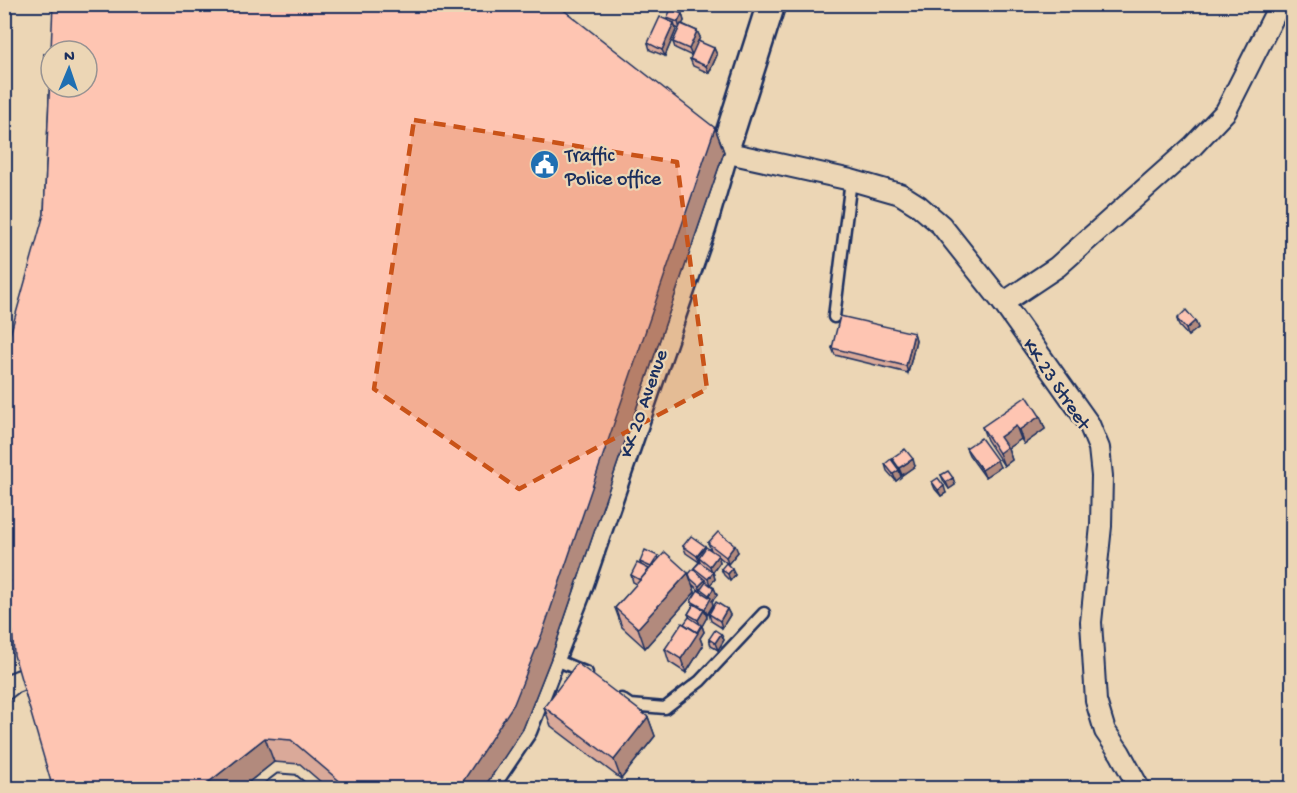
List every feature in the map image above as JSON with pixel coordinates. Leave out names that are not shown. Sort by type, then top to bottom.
[{"type":"main road","name":"KK 20 Avenue","points":[[483,789],[523,729],[575,596],[695,249],[771,4]]},
{"type":"street","points":[[1003,303],[1057,267],[1193,146],[1226,111],[1280,4]]},
{"type":"street","points":[[696,131],[724,152]]},
{"type":"street","name":"KK 23 Street","points":[[724,152],[851,180],[900,194],[919,206],[941,225],[1003,303],[1089,423],[1099,448],[1102,476],[1101,526],[1091,622],[1096,702],[1106,731],[1140,789]]},
{"type":"street","points":[[21,656],[23,679],[29,701]]},
{"type":"street","points":[[4,690],[23,679]]},
{"type":"street","points":[[240,789],[274,762],[300,764],[329,789]]},
{"type":"lane","points":[[834,317],[851,180]]},
{"type":"lane","points":[[616,695],[630,705],[665,708],[700,681],[764,613]]},
{"type":"lane","points":[[551,658],[587,673],[594,679]]},
{"type":"highlighted area","points":[[414,120],[677,162],[707,389],[519,489],[374,389]]},
{"type":"building","points":[[53,4],[537,4],[561,8],[715,128],[542,634],[514,704],[458,789],[349,789],[291,740],[265,738],[200,789],[53,789],[14,655],[4,508],[4,408],[10,335],[44,214],[49,99],[99,99],[99,39],[52,39]]},
{"type":"building","points":[[671,9],[682,14],[678,22],[667,18]]},
{"type":"building","points":[[660,17],[674,23],[662,50],[648,43]]},
{"type":"building","points":[[681,24],[697,31],[689,49],[673,42]]},
{"type":"building","points":[[698,41],[714,48],[706,66],[690,59]]},
{"type":"building","points":[[1186,310],[1195,321],[1186,329],[1177,319]]},
{"type":"building","points":[[840,316],[914,333],[906,366],[832,348]]},
{"type":"building","points":[[1027,396],[1040,416],[1019,430],[1016,426],[1000,437],[1007,447],[999,453],[982,427]]},
{"type":"building","points":[[981,438],[997,460],[982,470],[966,448]]},
{"type":"building","points":[[905,449],[913,459],[899,468],[892,458]]},
{"type":"building","points":[[891,459],[899,470],[893,474],[885,464]]},
{"type":"building","points":[[948,471],[953,478],[946,482],[941,475]]},
{"type":"building","points":[[938,478],[944,486],[938,490],[932,482]]},
{"type":"building","points":[[718,532],[735,545],[726,557],[708,543]]},
{"type":"building","points":[[691,536],[705,546],[697,556],[683,546]]},
{"type":"building","points":[[706,547],[718,555],[710,566],[699,557]]},
{"type":"building","points":[[645,550],[658,556],[651,567],[640,562]]},
{"type":"building","points":[[665,552],[688,573],[638,628],[615,608]]},
{"type":"building","points":[[700,562],[713,572],[708,579],[694,568]]},
{"type":"building","points":[[637,563],[649,569],[640,580],[631,575]]},
{"type":"building","points":[[726,563],[732,569],[728,574],[721,569]]},
{"type":"building","points":[[693,569],[705,580],[699,586],[689,574]]},
{"type":"building","points":[[706,582],[714,588],[709,595],[701,589]]},
{"type":"building","points":[[698,590],[711,598],[705,609],[691,601]]},
{"type":"building","points":[[716,602],[727,609],[720,621],[709,614]]},
{"type":"building","points":[[694,604],[704,610],[698,620],[688,614]]},
{"type":"building","points":[[689,617],[701,625],[697,632],[684,624]]},
{"type":"building","points":[[682,623],[698,633],[681,659],[665,649]]},
{"type":"building","points":[[715,630],[721,634],[715,643],[709,639]]},
{"type":"building","points":[[577,663],[648,717],[614,760],[544,707]]},
{"type":"place","name":"Traffic Police office","points":[[544,165]]}]
